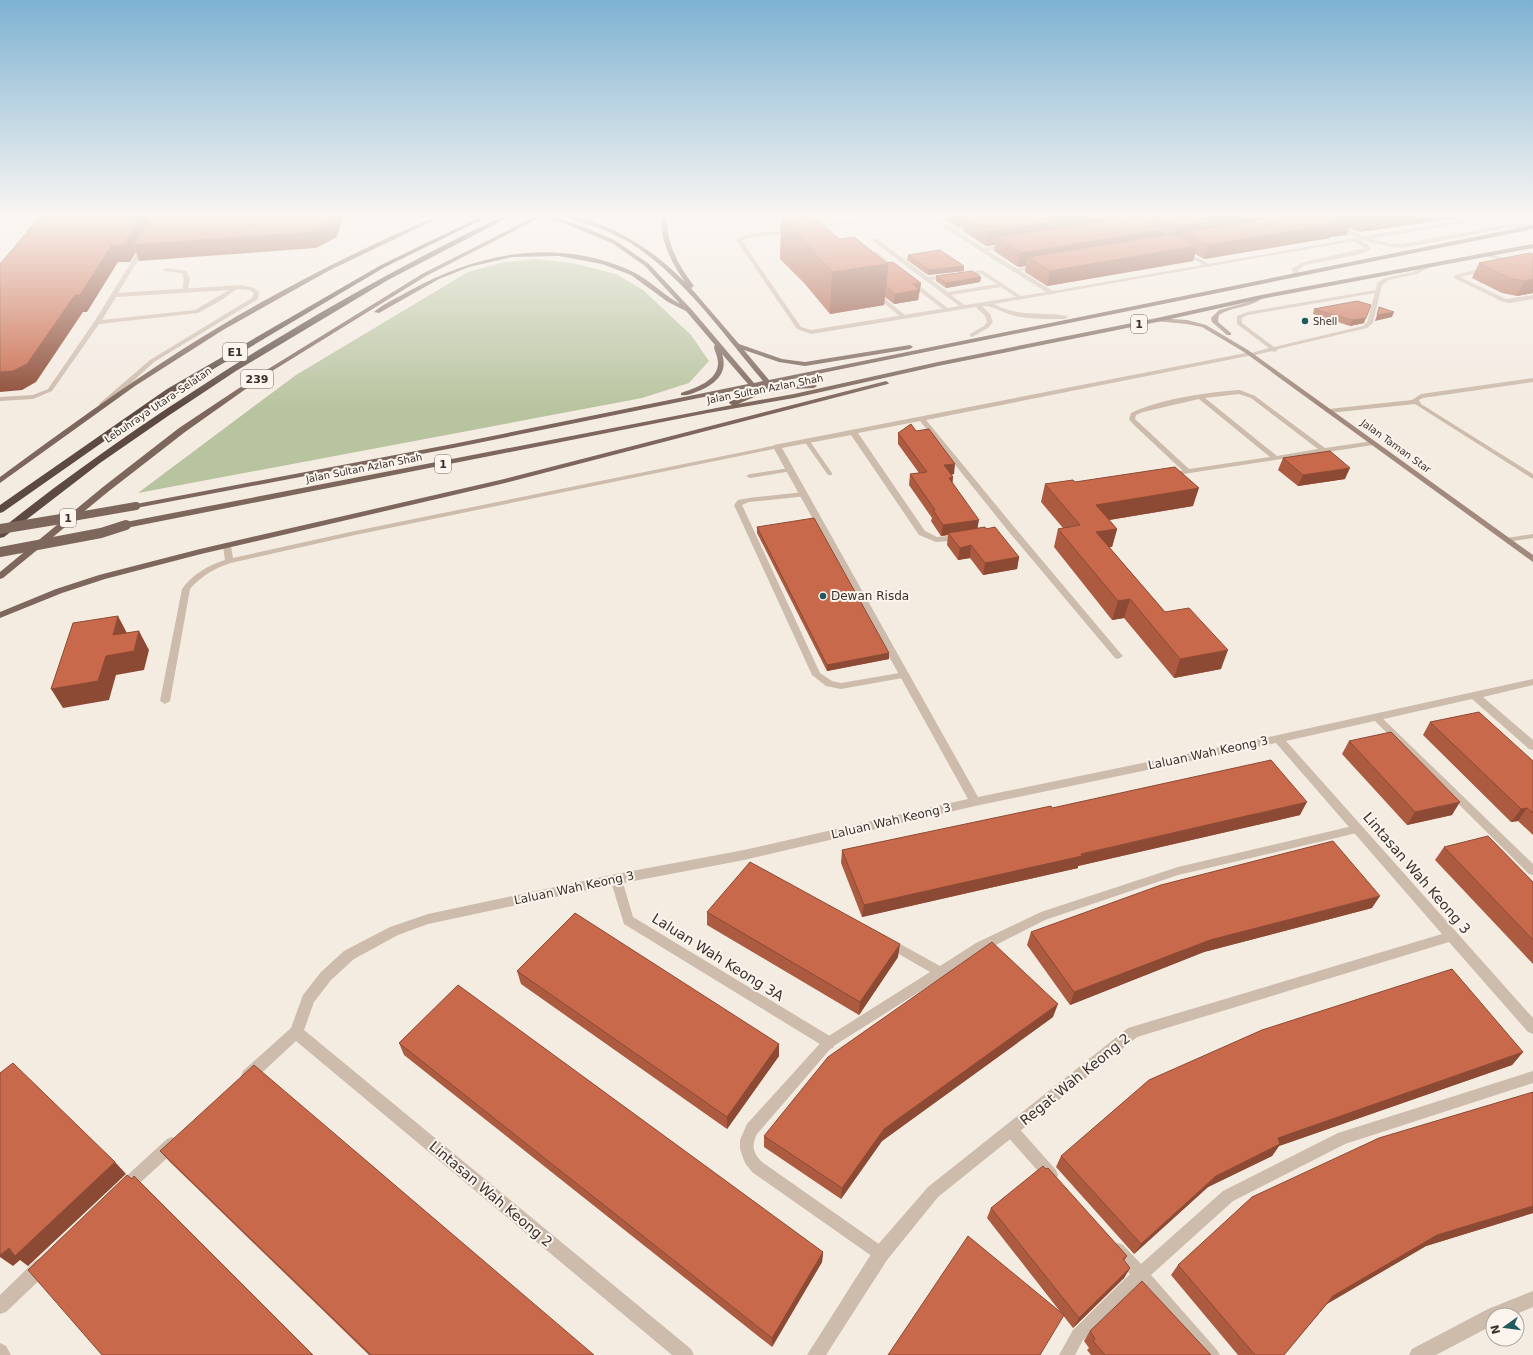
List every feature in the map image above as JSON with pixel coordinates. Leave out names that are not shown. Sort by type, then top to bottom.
[{"type":"highway","name":"Lebuhraya Utara–Selatan","points":[[0,510],[170,391],[358,280]]},
{"type":"highway","name":"Lebuhraya Utara–Selatan","points":[[0,535],[43,500],[126,439],[226,374],[381,280]]},
{"type":"main road","points":[[0,481],[99,408],[165,363],[226,326],[308,280]]},
{"type":"main road","name":"239","points":[[0,576],[106,489],[182,430],[262,376],[416,280]]},
{"type":"main road","points":[[262,376],[318,347],[435,280]]},
{"type":"main road","points":[[644,280],[676,306],[690,311]]},
{"type":"main road","points":[[661,280],[690,311],[752,385],[799,387],[808,387],[1179,310],[1261,297]]},
{"type":"main road","points":[[678,280],[706,307],[765,385]]},
{"type":"main road","points":[[688,280],[704,300],[706,307]]},
{"type":"main road","name":"Jalan Sultan Azlan Shah","points":[[765,385],[791,378],[1271,280]]},
{"type":"main road","name":"Jalan Sultan Azlan Shah","points":[[0,552],[101,533],[126,525],[708,411],[794,396],[938,364],[1157,320],[1261,297],[1350,280]]},
{"type":"main road","points":[[734,345],[781,361],[805,364],[972,335],[1152,299],[1184,298]]},
{"type":"main road","points":[[643,407],[687,393],[704,385],[716,377],[722,365],[715,342]]},
{"type":"main road","points":[[0,615],[60,591],[102,577],[227,546],[501,482],[914,375],[938,364]]},
{"type":"main road","points":[[791,378],[790,383],[799,387]]},
{"type":"main road","name":"Jalan Sultan Azlan Shah","points":[[0,530],[453,446],[752,385]]},
{"type":"main road","points":[[708,411],[752,396],[765,385]]},
{"type":"main road","points":[[0,545],[101,527],[126,525]]},
{"type":"street","points":[[0,399],[36,397],[45,394],[50,390],[97,322],[122,280]]},
{"type":"street","points":[[766,280],[802,330],[816,331],[1127,280]]},
{"type":"street","points":[[1031,280],[1052,293]]},
{"type":"street","points":[[99,408],[152,361],[255,299],[257,293],[252,289],[235,288],[113,295]]},
{"type":"street","points":[[97,322],[196,312],[218,300],[235,288]]},
{"type":"street","name":"Jalan Taman Star","points":[[1261,297],[1251,302],[1222,310],[1215,318],[1215,322],[1249,352],[1533,559]]},
{"type":"street","points":[[988,303],[1011,314],[1033,317],[1065,317]]},
{"type":"street","points":[[972,335],[986,327],[990,322],[988,315],[977,305]]},
{"type":"street","name":"Jalan Taman Star","points":[[1157,320],[1184,321],[1202,325],[1211,329],[1232,344],[1249,352]]},
{"type":"street","points":[[975,802],[905,675],[814,519],[804,494],[777,447],[1249,352]]},
{"type":"street","points":[[921,418],[1008,530],[1118,656]]},
{"type":"street","points":[[853,432],[922,533],[931,539],[943,541],[966,537]]},
{"type":"street","name":"Laluan Wah Keong 3","points":[[296,1032],[308,999],[326,976],[349,956],[394,931],[428,919],[616,879],[744,854],[975,802],[1278,739],[1533,682]]},
{"type":"street","points":[[1474,695],[1533,746]]},
{"type":"street","name":"Lintasan Wah Keong 3","points":[[1278,739],[1533,1028]]},
{"type":"street","name":"Laluan Wah Keong 3A","points":[[616,879],[628,920],[828,1043]]},
{"type":"street","name":"Regat Wah Keong 2","points":[[816,1355],[881,1254],[933,1192],[1133,1032],[1452,936]]},
{"type":"street","points":[[238,1085],[296,1032]]},
{"type":"street","name":"Lintasan Wah Keong 2","points":[[296,1032],[685,1355]]},
{"type":"street","points":[[115,1196],[185,1132]]},
{"type":"street","points":[[0,1306],[52,1256]]},
{"type":"street","points":[[1514,1307],[1533,1299]]},
{"type":"street","points":[[1418,1355],[1485,1320]]},
{"type":"lane","points":[[185,290],[187,280]]},
{"type":"lane","points":[[909,280],[947,310]]},
{"type":"lane","points":[[929,280],[964,307]]},
{"type":"lane","points":[[995,280],[1021,298]]},
{"type":"lane","points":[[1249,352],[1275,350],[1365,327],[1370,324],[1378,291],[1382,282],[1387,280]]},
{"type":"lane","points":[[1461,280],[1500,300],[1510,301],[1533,297]]},
{"type":"lane","points":[[947,294],[1002,285]]},
{"type":"lane","points":[[1275,350],[1238,323],[1239,317],[1247,314],[1378,291]]},
{"type":"lane","points":[[874,292],[904,317]]},
{"type":"lane","points":[[1415,402],[1417,397],[1421,396],[1533,380]]},
{"type":"lane","points":[[1188,472],[1132,419],[1133,414],[1138,410],[1235,392],[1249,394],[1324,451]]},
{"type":"lane","points":[[1201,398],[1276,458]]},
{"type":"lane","points":[[1329,411],[1415,402],[1533,477]]},
{"type":"lane","points":[[807,441],[830,474]]},
{"type":"lane","points":[[1172,474],[1374,443]]},
{"type":"lane","points":[[165,701],[186,589],[193,579],[202,572],[229,561],[355,533],[777,447]]},
{"type":"lane","points":[[750,476],[790,470]]},
{"type":"lane","points":[[804,494],[741,502],[738,505],[753,529],[816,676],[829,684],[841,686],[905,675]]},
{"type":"lane","points":[[1507,540],[1533,536]]},
{"type":"lane","points":[[227,546],[229,561]]},
{"type":"lane","points":[[1376,717],[1533,871]]},
{"type":"lane","points":[[881,1254],[757,1167],[749,1160],[746,1149],[747,1139],[752,1129],[828,1043],[980,946],[1041,917],[1178,871],[1357,829]]},
{"type":"lane","points":[[744,854],[749,866]]},
{"type":"lane","points":[[879,938],[941,972]]},
{"type":"lane","points":[[1067,1355],[1078,1335],[1140,1275],[1228,1196],[1343,1138],[1533,1077]]},
{"type":"lane","points":[[1011,1130],[1063,1188]]},
{"type":"lane","points":[[1109,1240],[1212,1355]]},
{"type":"green space","points":[[454,280],[627,280],[643,290],[691,335],[709,361],[689,383],[642,398],[138,493],[296,375]]},
{"type":"building","points":[[0,280],[89,280],[80,295],[75,295],[27,364],[13,371],[0,372]]},
{"type":"building","points":[[887,280],[917,280],[921,283],[913,284],[919,290],[895,294],[886,286]]},
{"type":"building","points":[[942,280],[962,280],[946,283]]},
{"type":"building","points":[[1357,301],[1371,305],[1366,318],[1352,320],[1314,309]]},
{"type":"building","points":[[1379,307],[1394,312],[1377,315]]},
{"type":"building","points":[[911,424],[916,431],[929,429],[955,464],[944,465],[953,477],[949,478],[979,520],[943,525],[933,510],[935,510],[910,474],[927,472],[898,433]]},
{"type":"building","points":[[1330,451],[1350,468],[1303,475],[1283,458]]},
{"type":"building","points":[[1175,467],[1199,488],[1096,505],[1117,529],[1096,532],[1165,612],[1189,608],[1228,650],[1180,659],[1130,599],[1118,601],[1058,529],[1080,525],[1045,484],[1073,480],[1075,482]]},
{"type":"building","name":"Dewan Risda","points":[[814,518],[889,653],[827,665],[757,527]]},
{"type":"building","points":[[985,527],[986,529],[995,527],[1019,557],[985,563],[971,545],[960,548],[948,533]]},
{"type":"building","points":[[118,616],[113,635],[139,631],[134,651],[106,656],[98,681],[51,689],[73,623]]},
{"type":"building","points":[[1479,712],[1533,761],[1533,813],[1527,808],[1521,809],[1430,722]]},
{"type":"building","points":[[1391,732],[1460,802],[1415,812],[1349,741]]},
{"type":"building","points":[[1271,760],[1307,802],[1081,854],[1082,856],[864,905],[842,850],[1051,806],[1052,808]]},
{"type":"building","points":[[1488,836],[1533,882],[1533,940],[1444,847]]},
{"type":"building","points":[[1333,841],[1380,896],[1210,940],[1074,992],[1031,932],[1161,885]]},
{"type":"building","points":[[750,862],[900,944],[860,1002],[707,912]]},
{"type":"building","points":[[575,913],[779,1044],[727,1117],[517,971]]},
{"type":"building","points":[[992,942],[1058,1004],[884,1129],[842,1188],[764,1136],[828,1057]]},
{"type":"building","points":[[1452,969],[1523,1052],[1278,1138],[1280,1144],[1216,1176],[1141,1244],[1061,1156],[1149,1080],[1262,1030]]},
{"type":"building","points":[[458,985],[823,1252],[772,1338],[399,1043]]},
{"type":"building","points":[[13,1063],[115,1162],[15,1256],[9,1248],[0,1255],[0,1073]]},
{"type":"building","points":[[254,1065],[594,1355],[371,1355],[160,1151]]},
{"type":"building","points":[[1533,1092],[1533,1206],[1437,1235],[1333,1296],[1284,1355],[1255,1355],[1178,1265],[1252,1197],[1379,1138]]},
{"type":"building","points":[[1043,1166],[1046,1169],[1048,1168],[1127,1256],[1123,1259],[1130,1268],[1079,1318],[991,1208]]},
{"type":"building","points":[[127,1175],[132,1179],[134,1176],[313,1355],[102,1355],[28,1270]]},
{"type":"building","points":[[968,1236],[1064,1315],[1040,1355],[888,1355]]},
{"type":"building","points":[[1142,1281],[1211,1355],[1105,1355],[1093,1341],[1095,1339],[1090,1331]]},
{"type":"place","name":"Shell","points":[[1305,321]]},
{"type":"place","name":"Dewan Risda","points":[[823,596]]}]
